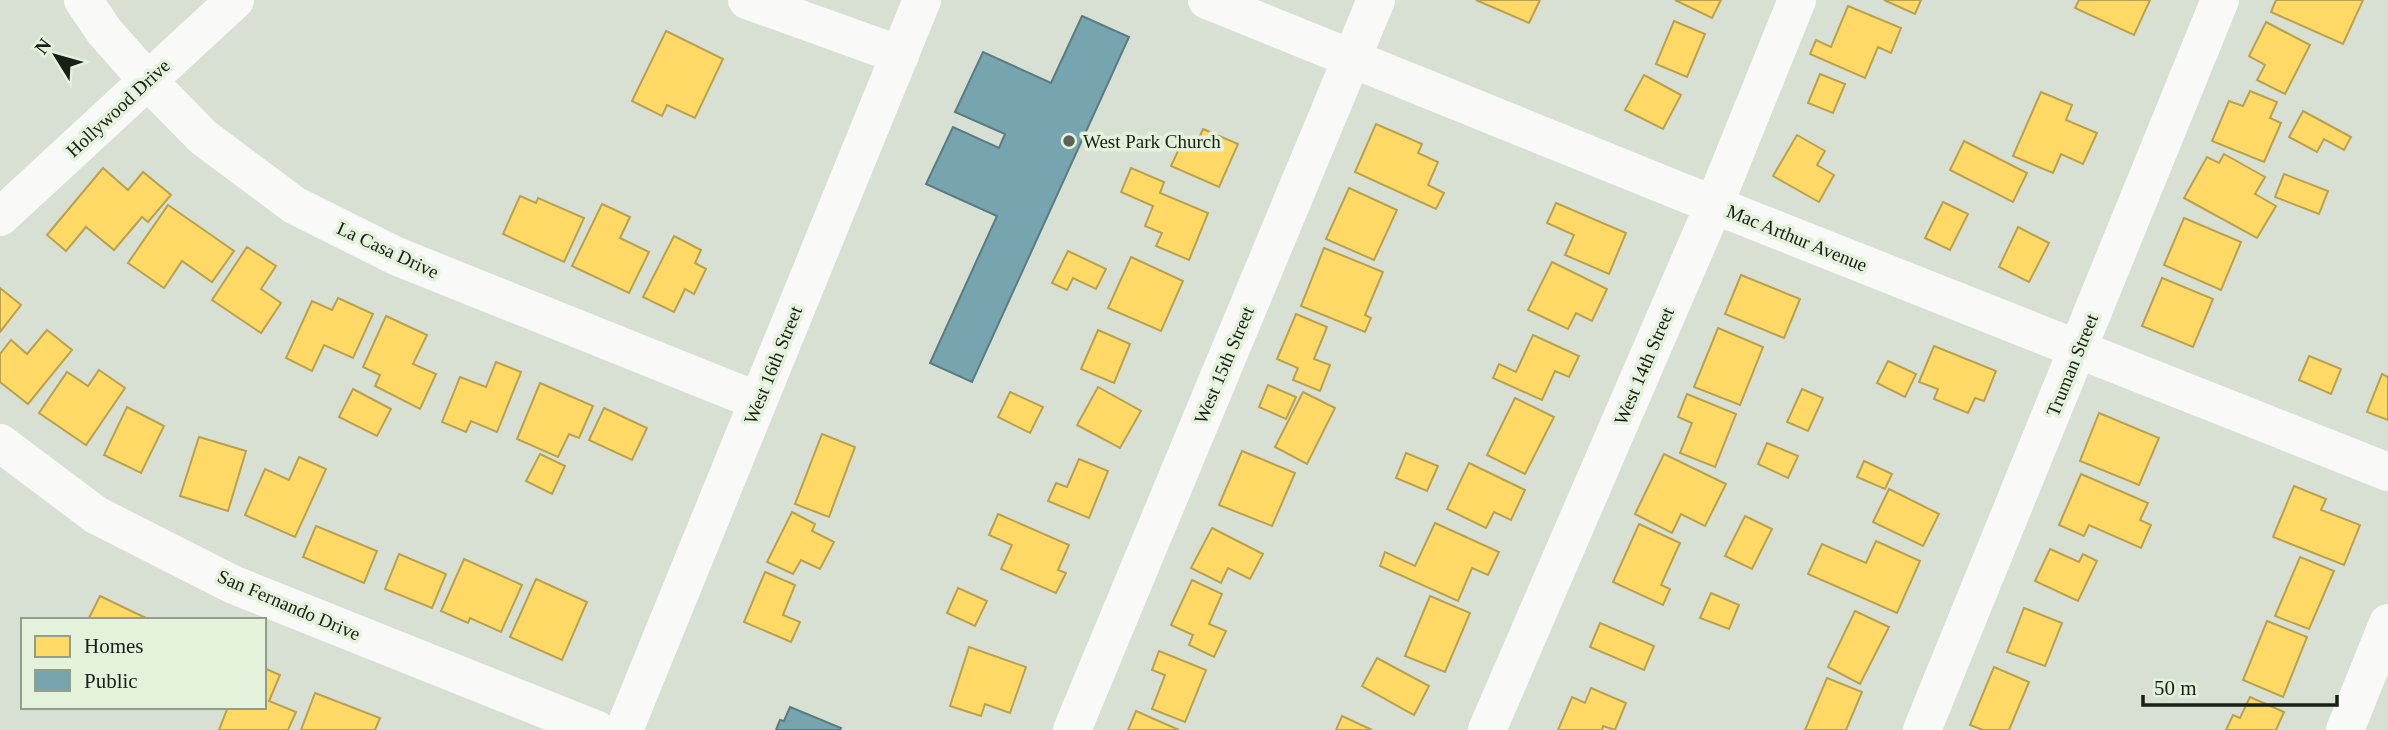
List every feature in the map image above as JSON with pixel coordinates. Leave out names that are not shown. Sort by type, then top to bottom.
[{"type":"street","name":"La Casa Drive","points":[[83,0],[104,31],[203,136],[294,205],[396,256],[758,401]]},
{"type":"street","name":"Hollywood Drive","points":[[0,217],[235,0]]},
{"type":"street","points":[[747,0],[900,55]]},
{"type":"street","name":"West 16th Street","points":[[624,730],[922,0]]},
{"type":"street","name":"Mac Arthur Avenue","points":[[1207,0],[1714,205],[2388,472]]},
{"type":"street","name":"West 15th Street","points":[[1072,730],[1376,0]]},
{"type":"street","name":"West 14th Street","points":[[1487,730],[1714,205],[1797,0]]},
{"type":"street","name":"Truman Street","points":[[1922,730],[2220,0]]},
{"type":"street","name":"San Fernando Drive","points":[[0,443],[96,515],[234,585],[597,730]]},
{"type":"street","points":[[2345,730],[2388,623]]},
{"type":"building: Homes","points":[[1476,0],[1540,0],[1529,23]]},
{"type":"building: Homes","points":[[1675,0],[1721,0],[1712,18]]},
{"type":"building: Homes","points":[[1884,0],[1921,0],[1915,14]]},
{"type":"building: Homes","points":[[2079,0],[2150,0],[2134,35],[2075,8]]},
{"type":"building: Homes","points":[[2276,0],[2363,0],[2343,44],[2271,12]]},
{"type":"building: Homes","points":[[1848,6],[1901,28],[1891,53],[1878,47],[1865,78],[1810,54],[1816,40],[1831,47]]},
{"type":"building: Homes","points":[[1674,21],[1705,34],[1687,77],[1656,64]]},
{"type":"building: Homes","points":[[2266,22],[2310,45],[2285,94],[2257,80],[2265,65],[2249,56]]},
{"type":"building: Homes","points":[[666,31],[723,59],[695,118],[667,105],[662,116],[632,101]]},
{"type":"building: Homes","points":[[1820,74],[1845,84],[1833,113],[1808,103]]},
{"type":"building: Homes","points":[[1644,75],[1681,95],[1663,129],[1625,110]]},
{"type":"building: Homes","points":[[2250,91],[2277,102],[2270,118],[2281,123],[2264,162],[2212,141],[2229,101],[2243,106]]},
{"type":"building: Homes","points":[[2041,92],[2072,105],[2066,120],[2097,133],[2083,164],[2061,154],[2053,173],[2013,156]]},
{"type":"building: Homes","points":[[2303,111],[2351,137],[2344,150],[2324,139],[2317,152],[2289,137]]},
{"type":"building: Homes","points":[[1376,124],[1422,144],[1418,153],[1438,162],[1428,185],[1444,193],[1436,209],[1355,172]]},
{"type":"building: Homes","points":[[1203,129],[1238,144],[1219,187],[1171,166],[1183,140],[1196,145]]},
{"type":"building: Homes","points":[[1797,135],[1825,151],[1817,165],[1834,175],[1819,202],[1773,176]]},
{"type":"building: Homes","points":[[1964,141],[2027,173],[2013,202],[1950,170]]},
{"type":"building: Homes","points":[[2224,154],[2265,177],[2255,194],[2276,206],[2257,238],[2184,198],[2207,157],[2219,163]]},
{"type":"building: Homes","points":[[103,168],[128,190],[143,172],[171,195],[148,222],[142,217],[114,250],[86,227],[66,251],[47,235]]},
{"type":"building: Homes","points":[[1131,168],[1164,182],[1160,193],[1208,213],[1189,260],[1156,246],[1162,233],[1145,226],[1153,206],[1121,192]]},
{"type":"building: Homes","points":[[2284,174],[2328,191],[2319,214],[2275,197]]},
{"type":"building: Homes","points":[[1349,188],[1397,210],[1374,260],[1326,239]]},
{"type":"building: Homes","points":[[520,196],[536,203],[538,198],[584,218],[564,262],[503,234]]},
{"type":"building: Homes","points":[[1943,202],[1968,214],[1950,250],[1925,238]]},
{"type":"building: Homes","points":[[1556,203],[1626,233],[1609,274],[1565,255],[1574,235],[1547,223]]},
{"type":"building: Homes","points":[[602,204],[630,217],[620,238],[649,252],[629,293],[572,266]]},
{"type":"building: Homes","points":[[168,205],[234,251],[212,282],[182,261],[164,288],[128,263]]},
{"type":"building: Homes","points":[[2184,218],[2241,242],[2221,290],[2164,265]]},
{"type":"building: Homes","points":[[2018,227],[2049,243],[2029,282],[1999,267]]},
{"type":"building: Homes","points":[[674,236],[701,250],[695,263],[706,269],[694,294],[685,289],[674,312],[643,297]]},
{"type":"building: Homes","points":[[247,247],[276,266],[261,289],[281,303],[261,333],[212,300]]},
{"type":"building: Homes","points":[[1324,248],[1383,272],[1365,315],[1371,318],[1365,332],[1301,306]]},
{"type":"building: Homes","points":[[1068,251],[1106,269],[1096,289],[1073,278],[1067,290],[1052,283]]},
{"type":"building: Homes","points":[[1131,257],[1183,281],[1161,331],[1108,308]]},
{"type":"building: Homes","points":[[1552,262],[1607,289],[1592,321],[1576,313],[1568,329],[1528,310]]},
{"type":"building: Homes","points":[[1741,275],[1800,299],[1784,338],[1725,314]]},
{"type":"building: Homes","points":[[2162,278],[2213,299],[2193,347],[2142,326]]},
{"type":"building: Homes","points":[[0,288],[21,305],[0,332]]},
{"type":"building: Homes","points":[[338,298],[373,314],[353,358],[324,345],[312,371],[286,358],[312,301],[332,310]]},
{"type":"building: Homes","points":[[1296,314],[1327,327],[1314,359],[1330,365],[1320,391],[1293,380],[1298,368],[1277,359]]},
{"type":"building: Homes","points":[[386,316],[427,335],[413,364],[436,374],[420,409],[375,386],[380,375],[363,367]]},
{"type":"building: Homes","points":[[1718,328],[1763,347],[1740,405],[1694,387]]},
{"type":"building: Homes","points":[[47,330],[72,350],[28,404],[0,382],[0,354],[11,340],[27,354]]},
{"type":"building: Homes","points":[[1098,330],[1130,344],[1114,383],[1081,369]]},
{"type":"building: Homes","points":[[1533,335],[1579,356],[1569,377],[1555,371],[1542,400],[1493,378],[1499,364],[1516,372]]},
{"type":"building: Homes","points":[[1934,346],[1996,371],[1984,401],[1975,398],[1968,413],[1934,399],[1938,389],[1919,382]]},
{"type":"building: Homes","points":[[2309,356],[2341,369],[2331,394],[2299,380]]},
{"type":"building: Homes","points":[[1888,361],[1916,374],[1905,397],[1877,383]]},
{"type":"building: Homes","points":[[496,362],[521,372],[497,432],[471,421],[466,432],[442,422],[460,377],[486,387]]},
{"type":"building: Homes","points":[[99,370],[125,388],[86,445],[39,413],[67,372],[88,386]]},
{"type":"building: Homes","points":[[2382,374],[2388,377],[2388,420],[2367,412]]},
{"type":"building: Homes","points":[[540,383],[593,406],[579,438],[569,434],[558,457],[517,439]]},
{"type":"building: Homes","points":[[1268,385],[1296,397],[1286,419],[1259,407]]},
{"type":"building: Homes","points":[[1098,387],[1141,411],[1120,448],[1077,425]]},
{"type":"building: Homes","points":[[353,389],[391,409],[377,436],[339,417]]},
{"type":"building: Homes","points":[[1802,389],[1823,398],[1808,431],[1787,422]]},
{"type":"building: Homes","points":[[1010,392],[1043,407],[1030,433],[998,417]]},
{"type":"building: Homes","points":[[1303,392],[1335,408],[1307,464],[1275,447]]},
{"type":"building: Homes","points":[[1687,394],[1736,414],[1715,467],[1680,453],[1692,423],[1678,417]]},
{"type":"building: Homes","points":[[1515,398],[1554,417],[1525,474],[1487,455]]},
{"type":"building: Homes","points":[[127,407],[164,426],[141,473],[104,455]]},
{"type":"building: Homes","points":[[604,408],[647,428],[632,460],[589,440]]},
{"type":"building: Homes","points":[[2099,413],[2159,438],[2139,485],[2080,461]]},
{"type":"building: Homes","points":[[822,434],[855,447],[829,517],[795,504]]},
{"type":"building: Homes","points":[[199,437],[246,451],[228,511],[180,496]]},
{"type":"building: Homes","points":[[1767,443],[1798,456],[1788,478],[1758,464]]},
{"type":"building: Homes","points":[[1242,451],[1295,473],[1272,526],[1219,505]]},
{"type":"building: Homes","points":[[1406,453],[1438,466],[1427,491],[1396,478]]},
{"type":"building: Homes","points":[[540,454],[565,466],[552,494],[526,481]]},
{"type":"building: Homes","points":[[1664,454],[1726,484],[1705,526],[1681,514],[1672,533],[1635,514]]},
{"type":"building: Homes","points":[[299,457],[326,469],[295,537],[245,515],[265,469],[289,480]]},
{"type":"building: Homes","points":[[1079,459],[1108,471],[1089,518],[1048,501],[1056,483],[1067,487]]},
{"type":"building: Homes","points":[[1864,461],[1892,474],[1885,489],[1857,477]]},
{"type":"building: Homes","points":[[1469,463],[1525,490],[1511,520],[1494,512],[1486,528],[1447,509]]},
{"type":"building: Homes","points":[[2081,474],[2148,503],[2140,520],[2151,525],[2141,548],[2089,525],[2084,536],[2059,525]]},
{"type":"building: Homes","points":[[2294,486],[2326,499],[2321,510],[2360,525],[2344,565],[2273,537]]},
{"type":"building: Homes","points":[[1889,489],[1939,514],[1923,546],[1873,522]]},
{"type":"building: Homes","points":[[792,512],[815,524],[812,531],[834,542],[820,569],[801,560],[793,574],[767,562]]},
{"type":"building: Homes","points":[[998,514],[1069,545],[1058,570],[1066,573],[1056,593],[1001,569],[1012,545],[989,535]]},
{"type":"building: Homes","points":[[1745,516],[1772,529],[1752,569],[1725,556]]},
{"type":"building: Homes","points":[[1435,523],[1499,552],[1488,575],[1472,568],[1458,601],[1380,566],[1385,552],[1415,566]]},
{"type":"building: Homes","points":[[1639,524],[1680,543],[1661,585],[1670,589],[1663,605],[1613,582]]},
{"type":"building: Homes","points":[[316,526],[377,551],[364,583],[303,557]]},
{"type":"building: Homes","points":[[1212,528],[1263,554],[1250,579],[1228,568],[1221,583],[1191,568]]},
{"type":"building: Homes","points":[[1876,541],[1920,561],[1897,613],[1808,574],[1822,544],[1866,563]]},
{"type":"building: Homes","points":[[2050,549],[2079,562],[2083,554],[2097,561],[2078,601],[2035,581]]},
{"type":"building: Homes","points":[[399,554],[446,574],[432,608],[385,589]]},
{"type":"building: Homes","points":[[2300,557],[2334,571],[2309,629],[2275,616]]},
{"type":"building: Homes","points":[[464,559],[522,585],[501,632],[470,618],[468,623],[441,611]]},
{"type":"building: Homes","points":[[765,572],[795,585],[783,615],[800,622],[791,642],[744,622]]},
{"type":"building: Homes","points":[[536,579],[587,602],[562,660],[510,637]]},
{"type":"building: Homes","points":[[1192,580],[1222,594],[1209,624],[1226,631],[1214,657],[1189,645],[1193,635],[1171,625]]},
{"type":"building: Homes","points":[[958,588],[987,601],[975,626],[947,613]]},
{"type":"building: Homes","points":[[1711,593],[1739,605],[1729,629],[1700,618]]},
{"type":"building: Homes","points":[[100,596],[146,618],[89,618]]},
{"type":"building: Homes","points":[[1430,596],[1470,613],[1445,672],[1405,656]]},
{"type":"building: Homes","points":[[2024,608],[2062,623],[2045,666],[2007,652]]},
{"type":"building: Homes","points":[[1855,611],[1889,627],[1860,684],[1828,667]]},
{"type":"building: Homes","points":[[2267,621],[2307,637],[2283,697],[2243,680]]},
{"type":"building: Homes","points":[[1600,623],[1654,646],[1644,670],[1590,647]]},
{"type":"building: Homes","points":[[969,647],[1026,667],[1010,713],[985,704],[981,716],[950,706]]},
{"type":"building: Homes","points":[[1159,651],[1206,670],[1185,722],[1152,709],[1165,675],[1152,670]]},
{"type":"building: Homes","points":[[1377,658],[1429,686],[1414,715],[1362,686]]},
{"type":"building: Homes","points":[[1994,667],[2029,682],[2009,730],[1983,730],[1970,725]]},
{"type":"building: Homes","points":[[266,669],[280,675],[269,701],[296,712],[288,730],[219,730],[227,709],[266,709]]},
{"type":"building: Homes","points":[[1827,678],[1862,692],[1846,730],[1805,730]]},
{"type":"building: Homes","points":[[1591,688],[1626,703],[1615,730],[1603,726],[1602,730],[1558,730],[1572,697],[1585,703]]},
{"type":"building: Homes","points":[[315,693],[380,718],[375,730],[301,730]]},
{"type":"building: Homes","points":[[2250,697],[2284,712],[2276,730],[2226,730],[2233,715],[2240,718]]},
{"type":"building: Homes","points":[[1136,711],[1179,730],[1128,730]]},
{"type":"building: Homes","points":[[1342,716],[1372,730],[1336,730]]},
{"type":"building: Public","points":[[1082,16],[1129,37],[972,382],[930,363],[997,216],[926,184],[953,127],[999,148],[1005,134],[955,112],[983,52],[1051,83]]},
{"type":"building: Public","points":[[790,707],[841,728],[776,730],[780,720],[784,721]]},
{"type":"place","name":"West Park Church","points":[[1069,141]]}]
